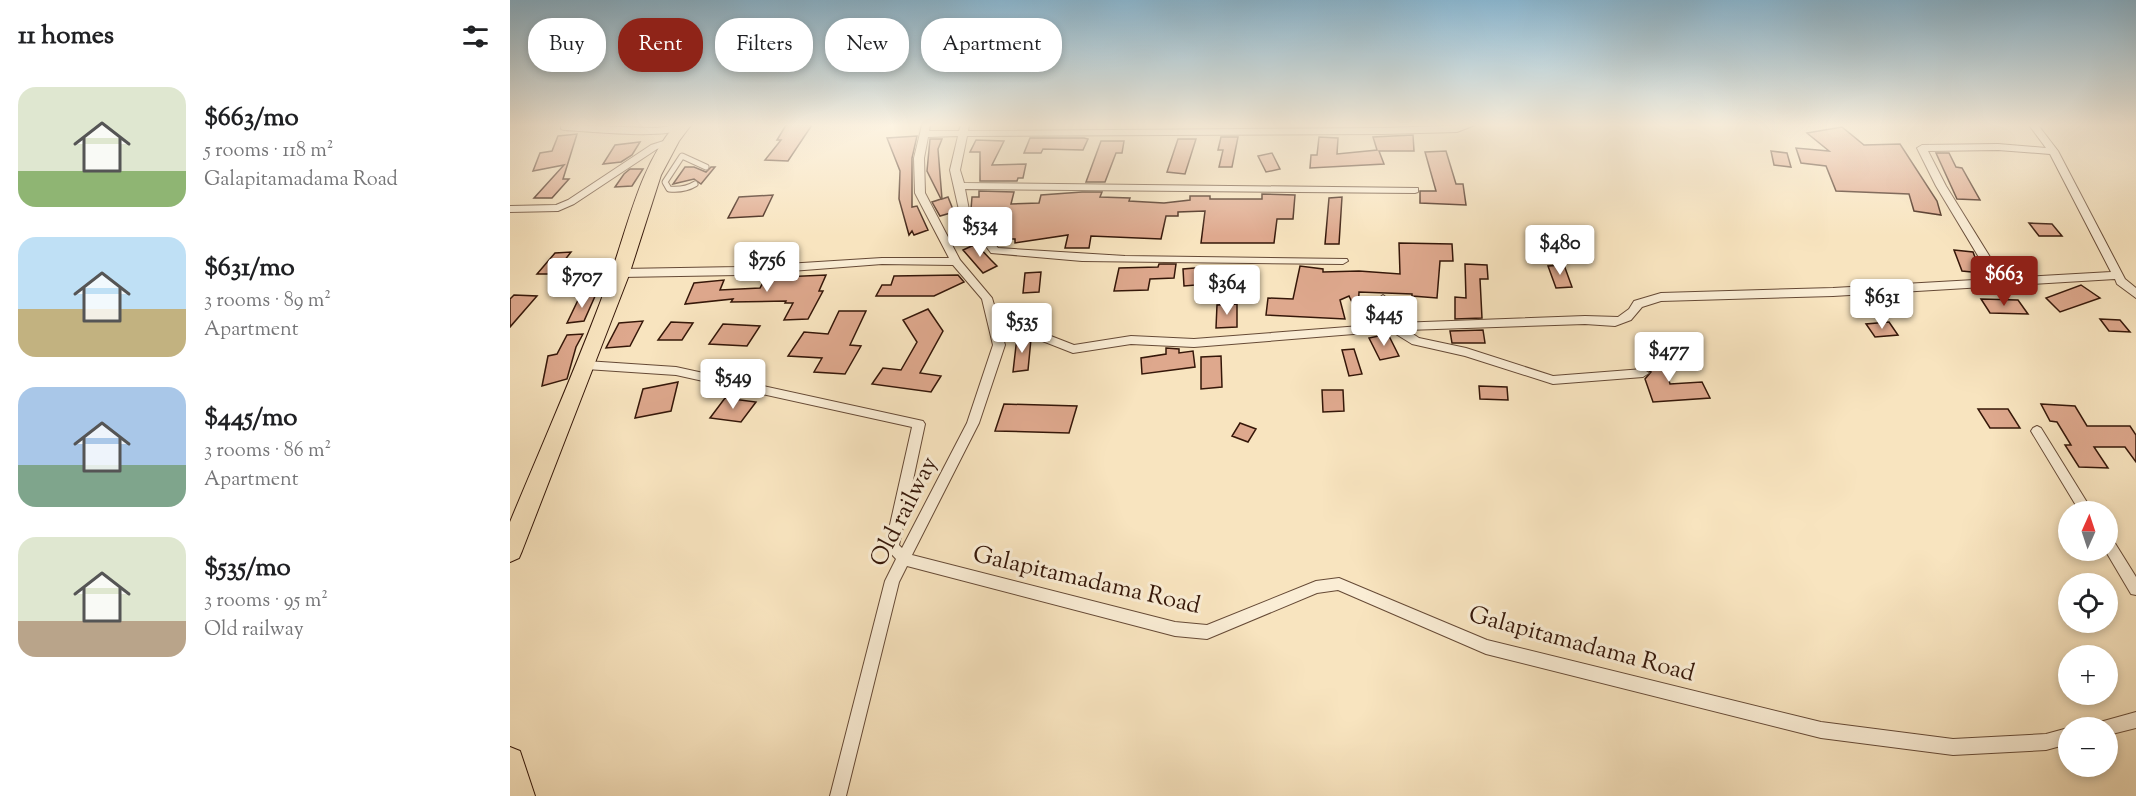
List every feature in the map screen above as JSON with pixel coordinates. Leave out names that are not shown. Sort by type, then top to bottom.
[{"type":"highway","points":[[510,551],[586,365],[621,273],[651,183],[663,162]]},
{"type":"highway","points":[[510,761],[521,796]]},
{"type":"street","points":[[510,209],[558,208],[630,162]]},
{"type":"street","points":[[621,273],[739,271],[882,261],[956,262],[920,193],[919,162]]},
{"type":"street","points":[[957,162],[955,170],[964,210],[995,251],[1053,258],[1107,260],[1245,258],[1343,261]]},
{"type":"street","points":[[1929,162],[1941,186],[1999,281]]},
{"type":"street","points":[[2059,162],[2121,281],[2136,294]]},
{"type":"street","points":[[960,186],[1415,190]]},
{"type":"street","name":"Old railway","points":[[838,796],[892,581],[973,423],[999,345],[987,298],[956,262]]},
{"type":"street","points":[[992,317],[1072,349],[1131,339],[1194,343],[1393,327],[1585,321],[1614,323],[1631,316],[1638,304],[1660,297],[1833,292],[2118,275]]},
{"type":"street","points":[[1383,300],[1393,327],[1416,341],[1466,352],[1553,380],[1643,373]]},
{"type":"street","points":[[586,365],[676,372],[919,424],[892,547],[904,559]]},
{"type":"street","points":[[2037,431],[2080,501]]},
{"type":"street","name":"Galapitamadama Road","points":[[904,559],[1175,629],[1208,632],[1316,587],[1339,584],[1486,646],[1821,730],[1953,747],[2046,742],[2058,739]]},
{"type":"street","points":[[2118,559],[2136,589]]},
{"type":"street","points":[[2118,725],[2136,720]]},
{"type":"lane","points":[[670,162],[665,182],[666,187],[678,190],[688,189],[695,184]]},
{"type":"lane","points":[[701,162],[706,167]]},
{"type":"building","points":[[536,162],[568,162],[563,179],[569,179],[552,198],[534,198],[564,165],[533,171]]},
{"type":"building","points":[[897,162],[912,162],[912,207],[917,206],[928,230],[914,235],[912,231],[909,235],[899,199],[900,171]]},
{"type":"building","points":[[928,162],[939,162],[942,199],[948,197],[954,212],[940,216],[932,202],[941,199],[927,171]]},
{"type":"building","points":[[980,162],[993,162],[992,165],[1026,164],[1023,178],[1018,178],[1017,181],[980,181]]},
{"type":"building","points":[[1093,162],[1113,162],[1105,182],[1086,182]]},
{"type":"building","points":[[1170,162],[1189,162],[1185,174],[1167,172]]},
{"type":"building","points":[[1220,162],[1233,162],[1232,167],[1219,167]]},
{"type":"building","points":[[1261,162],[1277,162],[1280,169],[1266,172]]},
{"type":"building","points":[[1310,162],[1383,162],[1384,164],[1310,168]]},
{"type":"building","points":[[1428,162],[1449,162],[1456,184],[1463,184],[1466,205],[1420,203],[1420,191],[1436,191]]},
{"type":"building","points":[[1773,162],[1790,162],[1791,167],[1774,165]]},
{"type":"building","points":[[1912,162],[1937,201],[1941,215],[1914,211],[1909,194],[1836,191],[1826,166],[1801,163]]},
{"type":"building","points":[[1940,162],[1954,162],[1956,167],[1962,168],[1980,200],[1957,199]]},
{"type":"building","points":[[685,167],[694,167],[706,172],[711,167],[715,167],[701,184],[694,179],[673,184]]},
{"type":"building","points":[[630,169],[643,169],[632,186],[615,187],[624,174]]},
{"type":"building","points":[[979,191],[1014,192],[1011,204],[1039,203],[1041,195],[1082,192],[1102,192],[1100,197],[1130,198],[1129,201],[1164,203],[1190,200],[1190,196],[1210,196],[1210,199],[1262,199],[1262,194],[1295,195],[1293,219],[1277,219],[1274,243],[1201,243],[1205,211],[1178,212],[1178,216],[1166,216],[1161,239],[1091,236],[1089,248],[1065,248],[1068,235],[1015,243],[1015,239],[994,239],[990,234],[996,212],[975,214],[971,209],[972,197],[979,197]]},
{"type":"building","points":[[773,195],[763,216],[728,218],[739,197]]},
{"type":"building","points":[[1342,197],[1339,244],[1325,244],[1329,198]]},
{"type":"building","points":[[2029,223],[2052,224],[2062,236],[2039,236]]},
{"type":"building","points":[[1399,243],[1452,244],[1453,261],[1440,261],[1437,298],[1412,296],[1412,294],[1359,292],[1358,315],[1349,296],[1340,300],[1345,319],[1266,315],[1268,298],[1293,299],[1300,266],[1323,269],[1323,272],[1359,271],[1400,274]]},
{"type":"building","points":[[976,244],[997,266],[983,273],[963,250]]},
{"type":"building","points":[[1954,250],[1973,252],[1981,273],[1962,271]]},
{"type":"building","points":[[571,252],[554,274],[537,274],[555,253]]},
{"type":"building","points":[[609,260],[597,283],[575,285],[588,262]]},
{"type":"building","points":[[1159,264],[1176,264],[1174,278],[1150,279],[1148,290],[1114,291],[1119,268],[1158,267]]},
{"type":"building","points":[[1465,264],[1487,265],[1488,279],[1480,279],[1482,318],[1455,319],[1455,297],[1466,298]]},
{"type":"building","points":[[1564,265],[1572,287],[1556,288],[1548,266]]},
{"type":"building","points":[[1207,267],[1208,284],[1184,286],[1183,269]]},
{"type":"building","points":[[1041,272],[1039,292],[1023,293],[1025,273]]},
{"type":"building","points":[[784,274],[782,277],[826,275],[819,291],[823,291],[808,319],[784,320],[793,303],[785,303],[786,301],[731,302],[733,299],[685,304],[694,283],[724,280],[720,290],[760,288],[767,275]]},
{"type":"building","points":[[958,275],[964,282],[934,296],[876,296],[882,285],[891,285],[894,276]]},
{"type":"building","points":[[2081,285],[2100,298],[2060,312],[2046,298]]},
{"type":"building","points":[[596,294],[584,321],[567,323],[580,296]]},
{"type":"building","points":[[514,295],[537,296],[510,327],[510,299]]},
{"type":"building","points":[[1981,299],[2018,300],[2028,314],[1990,313]]},
{"type":"building","points":[[1237,304],[1237,327],[1216,328],[1217,305]]},
{"type":"building","points":[[928,309],[943,331],[920,373],[941,376],[931,392],[872,384],[883,368],[901,370],[917,342],[903,320]]},
{"type":"building","points":[[839,311],[866,311],[850,345],[861,346],[845,374],[814,372],[822,358],[788,356],[804,332],[828,334]]},
{"type":"building","points":[[2100,319],[2120,320],[2130,332],[2109,331]]},
{"type":"building","points":[[643,321],[630,346],[606,348],[619,323]]},
{"type":"building","points":[[671,322],[693,323],[682,340],[658,340]]},
{"type":"building","points":[[1889,322],[1898,335],[1875,337],[1866,324]]},
{"type":"building","points":[[723,324],[760,326],[747,346],[709,344]]},
{"type":"building","points":[[1483,330],[1485,343],[1452,343],[1450,331]]},
{"type":"building","points":[[583,334],[576,347],[567,379],[542,386],[548,356],[557,354],[567,335]]},
{"type":"building","points":[[1388,334],[1399,356],[1380,360],[1369,338]]},
{"type":"building","points":[[1018,336],[1031,339],[1028,370],[1013,372],[1017,337],[1018,340]]},
{"type":"building","points":[[1166,348],[1179,349],[1179,353],[1193,351],[1195,367],[1142,374],[1141,358],[1166,354]]},
{"type":"building","points":[[1354,349],[1362,374],[1349,376],[1342,350]]},
{"type":"building","points":[[1639,355],[1662,355],[1670,384],[1702,382],[1710,398],[1653,402],[1645,379],[1651,372],[1642,367]]},
{"type":"building","points":[[1221,356],[1222,387],[1201,389],[1201,357]]},
{"type":"building","points":[[678,382],[671,411],[635,418],[643,389]]},
{"type":"building","points":[[1479,386],[1507,387],[1508,400],[1480,399]]},
{"type":"building","points":[[1322,390],[1343,390],[1344,411],[1323,412]]},
{"type":"building","points":[[725,398],[756,402],[741,422],[710,418]]},
{"type":"building","points":[[1004,404],[1077,406],[1069,433],[995,431]]},
{"type":"building","points":[[2041,404],[2075,406],[2087,426],[2130,426],[2136,435],[2136,462],[2125,447],[2094,447],[2108,468],[2079,467],[2065,445],[2071,445],[2057,422],[2050,421]]},
{"type":"building","points":[[1978,409],[2008,409],[2020,428],[1990,428]]},
{"type":"building","points":[[1240,423],[1256,429],[1248,442],[1232,436]]}]
